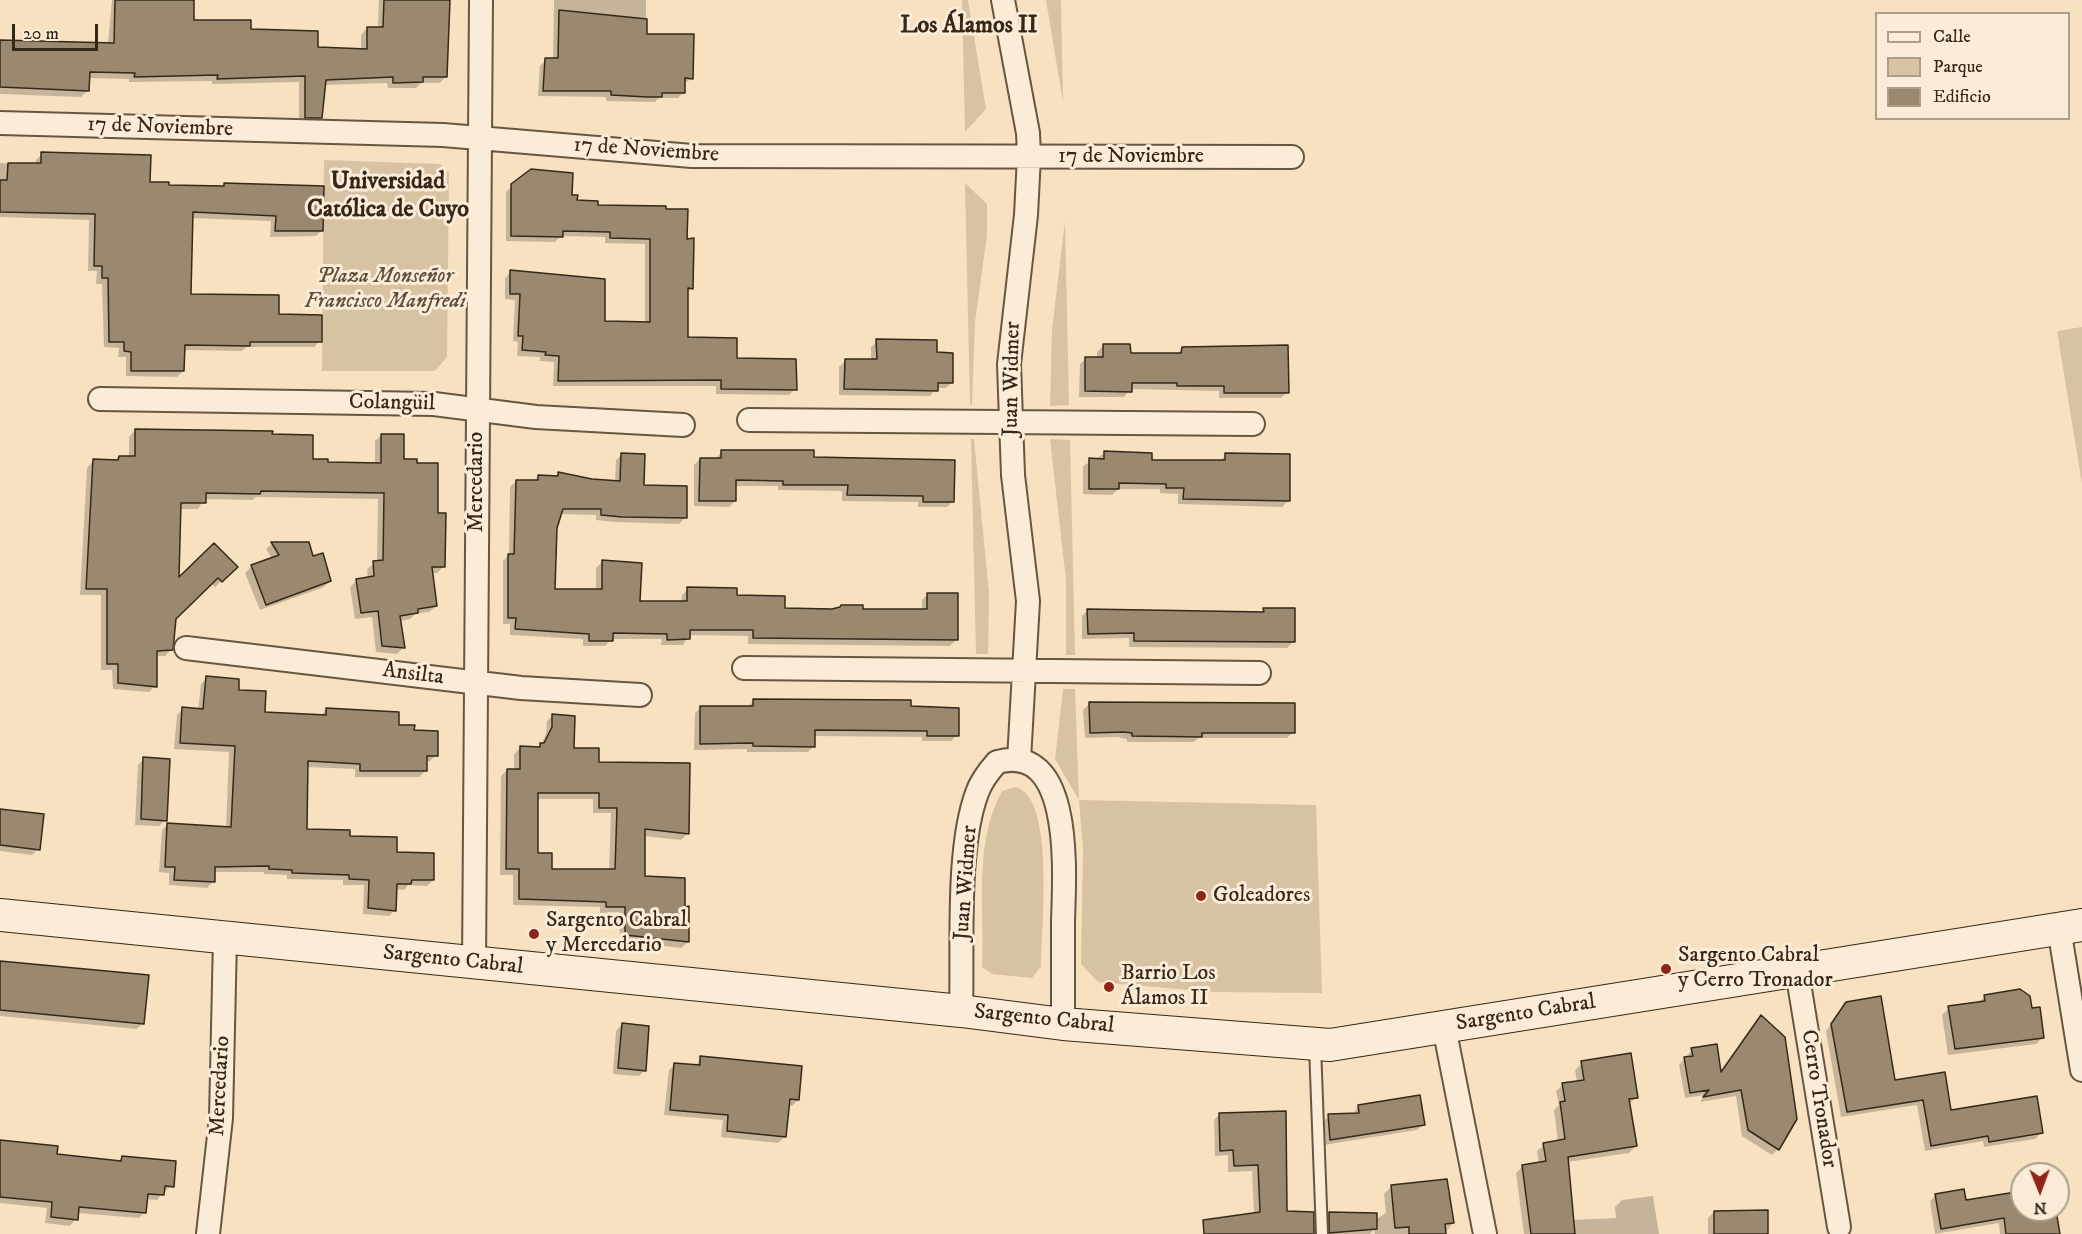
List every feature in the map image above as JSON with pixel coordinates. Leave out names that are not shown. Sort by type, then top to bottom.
[{"type":"main road","name":"Sargento Cabral","points":[[0,915],[961,1011],[1063,1024],[1315,1046],[2071,926]]},
{"type":"street","name":"Mercedario","points":[[474,964],[480,0]]},
{"type":"street","name":"Juan Widmer","points":[[961,1011],[965,855],[977,793],[1008,761],[1026,671],[1028,601],[1013,475],[1010,339],[1024,232],[1029,156],[1028,134],[1003,0]]},
{"type":"street","name":"17 de Noviembre","points":[[0,123],[480,138],[692,156],[1292,158]]},
{"type":"street","name":"Colangüil","points":[[100,399],[434,404],[536,417],[682,425]]},
{"type":"street","points":[[749,420],[1253,423]]},
{"type":"street","name":"Ansilta","points":[[186,648],[521,688],[640,695]]},
{"type":"street","points":[[744,668],[1259,673]]},
{"type":"street","points":[[1008,761],[1034,766],[1047,781],[1060,818],[1064,850],[1063,1024]]},
{"type":"street","points":[[2071,926],[2082,1070]]},
{"type":"street","name":"Mercedario","points":[[208,1234],[221,1118],[225,938]]},
{"type":"street","name":"Cerro Tronador","points":[[1797,971],[1839,1227]]},
{"type":"street","points":[[1444,1027],[1485,1234]]},
{"type":"lane","points":[[1315,1046],[1322,1234]]},
{"type":"green space","points":[[962,0],[968,0],[986,109],[965,132]]},
{"type":"green space","points":[[1046,0],[1061,0],[1063,102]]},
{"type":"green space","name":"Plaza Monseñor Francisco Manfredi","points":[[324,160],[440,164],[449,173],[447,357],[435,371],[322,371]]},
{"type":"green space","points":[[965,183],[987,204],[987,235],[975,322],[972,405],[970,405]]},
{"type":"green space","points":[[1065,222],[1069,405],[1050,406],[1052,329]]},
{"type":"green space","points":[[2082,327],[2082,484],[2057,331]]},
{"type":"green space","points":[[971,439],[974,439],[989,593],[988,654],[976,654]]},
{"type":"green space","points":[[1050,439],[1070,440],[1075,655],[1066,655],[1066,580]]},
{"type":"green space","points":[[1063,689],[1075,689],[1079,800],[1055,759]]},
{"type":"green space","points":[[1015,787],[1028,796],[1036,814],[1041,838],[1044,897],[1041,966],[1032,978],[992,974],[982,967],[982,877],[987,833],[1002,791]]},
{"type":"green space","name":"Goleadores","points":[[1079,800],[1316,805],[1322,993],[1212,992],[1098,982],[1081,964],[1083,849]]},
{"type":"building","points":[[115,0],[194,0],[194,20],[251,20],[251,29],[318,31],[318,47],[367,49],[367,27],[383,27],[384,0],[450,0],[447,77],[423,77],[423,82],[393,83],[393,77],[326,80],[322,118],[305,118],[305,76],[217,79],[218,75],[134,77],[135,73],[90,72],[89,91],[0,87],[0,40],[114,43]]},
{"type":"building","points":[[559,10],[647,19],[647,34],[694,34],[693,79],[685,78],[685,93],[662,93],[662,97],[647,97],[611,95],[611,91],[543,91],[545,58],[558,58]]},
{"type":"building","points":[[41,152],[151,155],[150,182],[169,182],[169,185],[224,186],[224,183],[324,186],[323,231],[275,231],[276,216],[193,212],[191,294],[279,295],[279,314],[322,315],[322,342],[250,342],[250,346],[185,345],[184,371],[131,371],[131,352],[124,351],[124,342],[109,342],[108,278],[102,278],[102,266],[94,266],[95,214],[0,212],[0,180],[7,180],[8,163],[41,163]]},
{"type":"building","points":[[531,169],[573,173],[572,195],[578,195],[577,200],[598,201],[598,205],[666,206],[666,209],[688,209],[687,239],[694,238],[693,289],[688,288],[688,337],[737,338],[737,358],[796,359],[797,390],[721,389],[721,380],[558,381],[559,356],[545,355],[546,352],[522,350],[523,336],[518,336],[520,294],[510,294],[510,270],[605,279],[605,321],[650,322],[650,239],[610,238],[610,232],[563,231],[563,237],[511,236],[511,184]]},
{"type":"building","points":[[876,339],[937,340],[937,352],[953,353],[953,383],[938,383],[938,391],[844,389],[845,359],[877,359]]},
{"type":"building","points":[[1103,344],[1130,344],[1131,353],[1181,353],[1182,347],[1288,345],[1289,393],[1224,393],[1224,386],[1177,386],[1177,383],[1132,383],[1132,392],[1085,391],[1085,357],[1103,357]]},
{"type":"building","points":[[135,429],[273,431],[272,434],[313,435],[313,459],[328,459],[328,462],[381,463],[381,434],[404,434],[404,459],[417,459],[417,463],[438,463],[438,513],[446,513],[445,567],[432,567],[437,606],[418,609],[418,613],[400,616],[405,648],[382,646],[378,611],[361,613],[356,579],[374,576],[373,561],[383,560],[384,493],[261,491],[260,494],[206,493],[206,503],[181,503],[179,577],[214,543],[238,567],[222,582],[218,578],[176,619],[173,650],[157,651],[157,687],[118,683],[118,664],[107,664],[107,589],[86,589],[93,459],[118,460],[119,456],[135,456]]},
{"type":"building","points":[[721,450],[814,450],[814,457],[955,460],[954,502],[923,502],[923,496],[847,495],[848,485],[783,485],[783,481],[736,480],[736,501],[699,501],[700,458],[721,458]]},
{"type":"building","points":[[1104,451],[1152,453],[1152,460],[1225,460],[1225,453],[1290,454],[1290,501],[1183,499],[1184,488],[1166,488],[1166,484],[1119,483],[1119,489],[1089,489],[1089,458],[1104,459]]},
{"type":"building","points":[[621,453],[645,454],[644,485],[687,486],[687,518],[622,517],[601,515],[601,509],[563,509],[557,528],[555,589],[602,589],[602,560],[642,563],[640,601],[687,601],[687,587],[737,588],[737,595],[785,596],[785,608],[832,609],[841,605],[863,605],[863,609],[927,609],[927,593],[958,593],[958,640],[753,638],[753,630],[690,630],[690,639],[667,640],[667,634],[613,633],[613,641],[589,641],[589,634],[515,629],[516,618],[508,618],[508,554],[514,554],[516,480],[538,480],[538,475],[558,476],[558,472],[592,479],[620,481]]},
{"type":"building","points":[[271,542],[309,542],[313,556],[323,553],[331,581],[266,605],[251,565],[279,555]]},
{"type":"building","points":[[1263,608],[1295,608],[1295,642],[1134,641],[1134,633],[1088,634],[1087,609],[1264,612]]},
{"type":"building","points":[[206,676],[239,679],[239,690],[266,691],[265,712],[326,715],[326,708],[399,712],[399,725],[415,725],[414,730],[438,731],[438,756],[427,756],[427,771],[360,771],[360,764],[308,761],[307,829],[350,830],[350,836],[397,837],[397,852],[434,853],[434,880],[412,880],[411,884],[397,884],[396,911],[368,908],[369,880],[349,879],[349,875],[292,873],[292,870],[269,869],[269,866],[215,867],[215,882],[174,880],[175,867],[165,867],[167,823],[231,827],[235,746],[180,743],[182,707],[203,709]]},
{"type":"building","points":[[753,699],[911,700],[911,706],[959,708],[959,736],[927,736],[927,731],[815,730],[815,747],[753,746],[753,743],[700,744],[700,706],[753,706]]},
{"type":"building","points":[[1089,702],[1295,703],[1295,733],[1202,733],[1202,737],[1132,736],[1132,733],[1124,732],[1090,733]]},
{"type":"building","points":[[552,714],[575,716],[574,748],[599,748],[599,762],[690,763],[689,834],[645,829],[645,876],[685,878],[685,907],[689,906],[689,942],[625,935],[625,907],[606,907],[606,902],[519,899],[519,869],[506,869],[507,769],[520,769],[520,746],[540,747],[540,743],[544,743],[552,727]],"holes":[[[538,793],[599,793],[599,808],[617,808],[615,869],[552,869],[552,853],[538,853]]]},
{"type":"building","points":[[143,757],[170,759],[167,821],[141,819]]},
{"type":"building","points":[[0,809],[44,814],[40,850],[0,845]]},
{"type":"building","points":[[0,961],[149,975],[144,1024],[0,1010]]},
{"type":"building","points":[[2020,989],[2030,996],[2032,1008],[2040,1007],[2044,1038],[1955,1049],[1948,1006],[1985,1001],[1984,995]]},
{"type":"building","points":[[1881,996],[1895,1080],[1945,1072],[1951,1110],[2037,1096],[2043,1133],[1989,1142],[1988,1136],[1931,1146],[1923,1100],[1847,1112],[1831,1024],[1846,1002]]},
{"type":"building","points":[[1761,1015],[1785,1037],[1797,1119],[1779,1150],[1748,1130],[1741,1090],[1703,1097],[1709,1090],[1690,1093],[1684,1057],[1693,1056],[1691,1048],[1717,1044],[1721,1072]]},
{"type":"building","points":[[622,1023],[649,1026],[646,1071],[618,1068]]},
{"type":"building","points":[[1631,1053],[1638,1098],[1629,1099],[1637,1146],[1568,1157],[1575,1234],[1531,1234],[1522,1165],[1546,1161],[1543,1143],[1565,1139],[1560,1102],[1565,1101],[1562,1083],[1584,1080],[1581,1061]]},
{"type":"building","points":[[700,1056],[802,1066],[799,1100],[790,1099],[786,1137],[727,1131],[728,1115],[670,1110],[674,1063],[700,1065]]},
{"type":"building","points":[[1420,1095],[1425,1125],[1330,1140],[1328,1114],[1359,1113],[1358,1105]]},
{"type":"building","points":[[1286,1111],[1287,1211],[1314,1212],[1314,1234],[1204,1234],[1203,1220],[1260,1212],[1258,1165],[1234,1166],[1233,1150],[1220,1151],[1219,1113]]},
{"type":"building","points":[[0,1140],[58,1146],[57,1154],[121,1161],[122,1156],[176,1161],[174,1187],[165,1186],[164,1195],[148,1194],[146,1213],[79,1207],[78,1220],[51,1217],[52,1202],[0,1197]]},
{"type":"building","points":[[1447,1179],[1454,1223],[1445,1224],[1446,1234],[1409,1234],[1409,1227],[1395,1228],[1391,1185]]},
{"type":"building","points":[[1964,1189],[1966,1200],[2010,1193],[2010,1222],[2058,1222],[2060,1234],[2006,1234],[2004,1218],[1941,1229],[1935,1194]]},
{"type":"building","points":[[1768,1210],[1768,1234],[1714,1234],[1714,1211]]},
{"type":"building","points":[[1329,1212],[1377,1213],[1377,1229],[1329,1233]]},
{"type":"place","name":"Goleadores","points":[[1201,896]]},
{"type":"place","name":"Sargento Cabral y Mercedario","points":[[534,934]]},
{"type":"place","name":"Sargento Cabral y Cerro Tronador","points":[[1666,969]]},
{"type":"place","name":"Barrio Los Álamos II","points":[[1109,987]]},
{"type":"district","name":"Los Álamos II","points":[[969,27]]},
{"type":"district","name":"Universidad Católica de Cuyo","points":[[388,197]]}]
